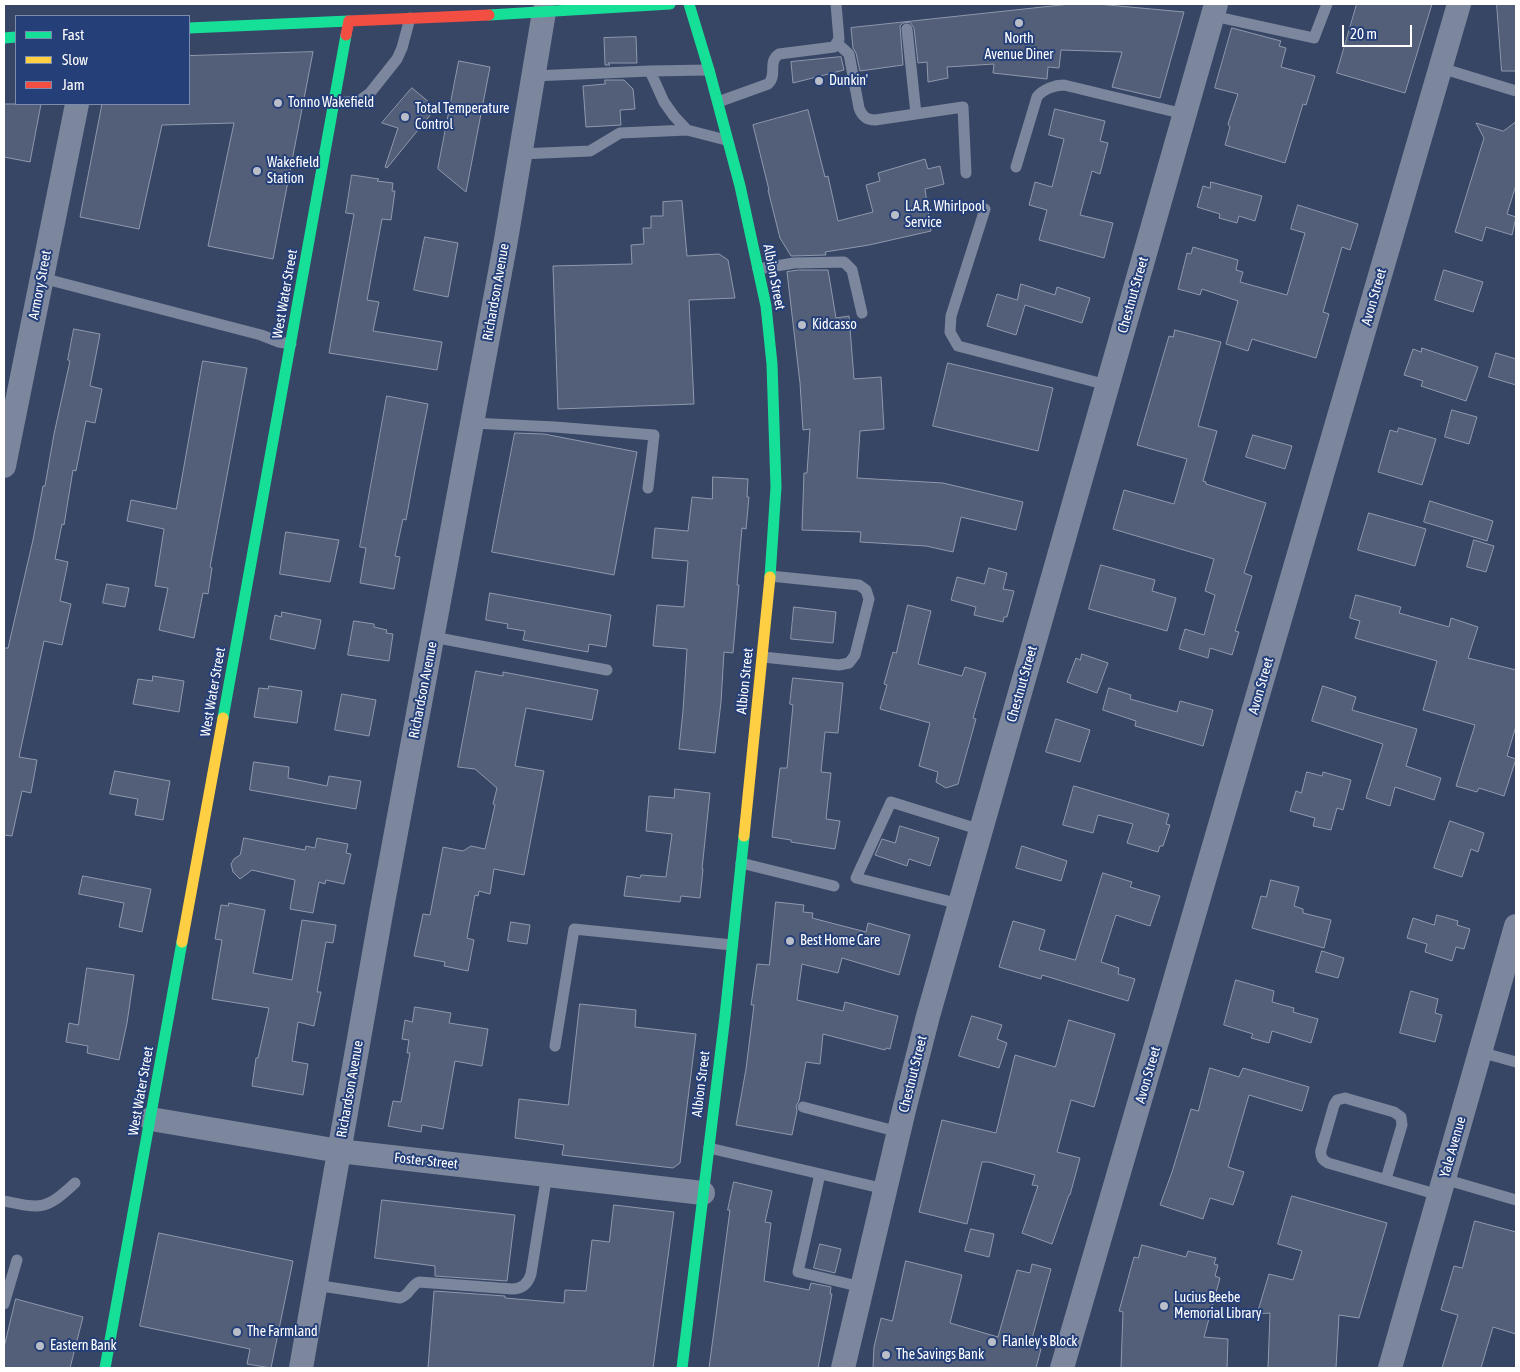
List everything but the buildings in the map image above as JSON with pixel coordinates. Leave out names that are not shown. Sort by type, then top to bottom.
[{"type":"main road","points":[[190,28],[544,12],[670,4]]},
{"type":"main road","name":"Albion Street","points":[[682,1368],[725,1016],[770,576],[776,487],[776,424],[766,306],[740,186],[690,4]]},
{"type":"main road","name":"West Water Street","points":[[105,1368],[349,21]]},
{"type":"street","name":"Avon Street","points":[[1062,1368],[1459,4]]},
{"type":"street","name":"Chestnut Street","points":[[843,1368],[928,1016],[1214,10]]},
{"type":"street","name":"Richardson Avenue","points":[[301,1368],[506,240],[544,12]]},
{"type":"street","name":"Armory Street","points":[[4,466],[77,105]]},
{"type":"street","name":"Yale Avenue","points":[[1390,1368],[1516,926]]},
{"type":"street","name":"Foster Street","points":[[151,1118],[339,1151],[703,1193]]},
{"type":"lane","points":[[718,102],[770,83],[773,77],[773,61],[779,54],[834,47],[839,37],[836,4]]},
{"type":"lane","points":[[1214,10],[1314,38],[1327,4]]},
{"type":"lane","points":[[335,103],[359,101],[370,93],[397,59],[410,18]]},
{"type":"lane","points":[[906,29],[916,114]]},
{"type":"lane","points":[[837,43],[849,54],[859,108],[864,117],[875,120],[963,107],[966,173]]},
{"type":"lane","points":[[1441,68],[1516,91]]},
{"type":"lane","points":[[533,76],[709,70]]},
{"type":"lane","points":[[650,71],[664,102],[687,130]]},
{"type":"lane","points":[[1016,167],[1037,97],[1042,92],[1058,85],[1065,85],[1184,114]]},
{"type":"lane","points":[[520,154],[590,152],[620,133],[687,130],[728,141]]},
{"type":"lane","points":[[985,209],[951,316],[950,332],[958,346],[1107,385]]},
{"type":"lane","points":[[758,268],[794,263],[844,262],[852,270],[862,313]]},
{"type":"lane","points":[[42,278],[261,334],[279,342],[291,344]]},
{"type":"lane","points":[[472,423],[654,435],[648,488]]},
{"type":"lane","points":[[762,656],[839,665],[849,663],[854,654],[869,599],[866,590],[859,585],[770,576]]},
{"type":"lane","points":[[433,637],[607,670]]},
{"type":"lane","points":[[960,904],[856,878],[891,802],[981,830]]},
{"type":"lane","points":[[741,863],[834,886]]},
{"type":"lane","points":[[555,1046],[574,929],[732,945]]},
{"type":"lane","points":[[1480,1052],[1516,1062]]},
{"type":"lane","points":[[1386,1179],[1402,1125],[1401,1117],[1396,1113],[1376,1106],[1345,1098],[1339,1099],[1334,1105],[1321,1150],[1322,1158],[1328,1163],[1386,1179],[1516,1200]]},
{"type":"lane","points":[[803,1107],[899,1132]]},
{"type":"lane","points":[[708,1148],[885,1189]]},
{"type":"lane","points":[[315,1285],[400,1298],[407,1296],[414,1285],[419,1282],[512,1289],[522,1288],[529,1280],[531,1274],[547,1174]]},
{"type":"lane","points":[[820,1174],[798,1272],[862,1287]]},
{"type":"lane","points":[[4,1201],[29,1206],[46,1205],[56,1200],[75,1183]]},
{"type":"lane","points":[[4,1304],[17,1260]]},
{"type":"traffic: fast","points":[[489,15],[670,4]]},
{"type":"traffic: fast","points":[[689,4],[740,186],[766,306],[772,364],[776,487],[770,577]]},
{"type":"traffic: fast","points":[[190,28],[349,21]]},
{"type":"traffic: fast","points":[[223,718],[346,35]]},
{"type":"traffic: fast","points":[[4,38],[15,37]]},
{"type":"traffic: fast","points":[[682,1368],[725,1016],[744,836]]},
{"type":"traffic: fast","points":[[105,1368],[182,942]]},
{"type":"traffic: slow","points":[[744,836],[770,577]]},
{"type":"traffic: slow","points":[[182,942],[223,718]]},
{"type":"traffic: jam","points":[[346,35],[349,21],[489,15]]},
{"type":"place","name":"North Avenue Diner","points":[[1019,23]]},
{"type":"place","name":"Dunkin'","points":[[819,81]]},
{"type":"place","name":"Tonno Wakefield","points":[[278,103]]},
{"type":"place","name":"Total Temperature Control","points":[[405,117]]},
{"type":"place","name":"Wakefield Station","points":[[257,171]]},
{"type":"place","name":"L.A.R. Whirlpool Service","points":[[895,215]]},
{"type":"place","name":"Kidcasso","points":[[802,325]]},
{"type":"place","name":"Best Home Care","points":[[790,941]]},
{"type":"place","name":"Lucius Beebe Memorial Library","points":[[1164,1306]]},
{"type":"place","name":"The Farmland","points":[[237,1332]]},
{"type":"place","name":"Flanley's Block","points":[[992,1342]]},
{"type":"place","name":"Eastern Bank","points":[[40,1346]]},
{"type":"place","name":"The Savings Bank","points":[[886,1355]]}]
